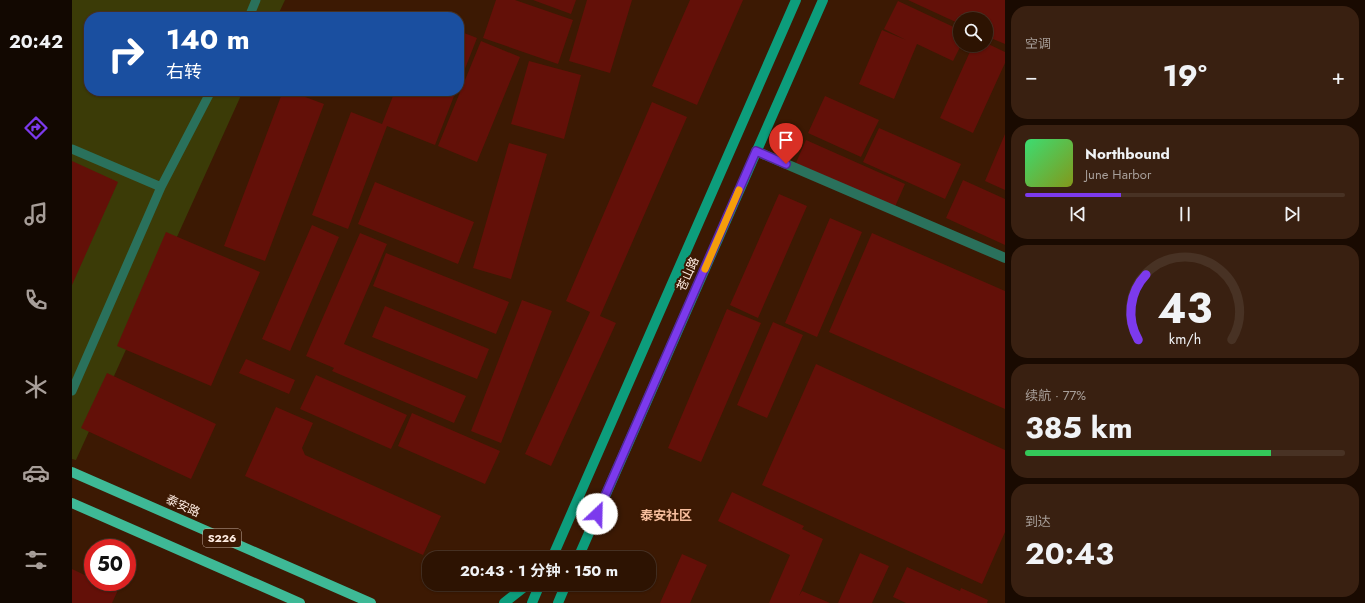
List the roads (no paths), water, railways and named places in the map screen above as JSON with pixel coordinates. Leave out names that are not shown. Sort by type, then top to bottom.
[{"type":"main road","name":"苍山路","points":[[554,551],[796,0]]},
{"type":"main road","name":"苍山路","points":[[581,551],[823,0]]},
{"type":"main road","name":"泰安路","points":[[72,472],[371,603]]},
{"type":"main road","name":"S226","points":[[72,503],[300,603]]},
{"type":"main road","points":[[504,603],[519,591]]},
{"type":"main road","points":[[532,603],[537,591]]},
{"type":"main road","points":[[558,603],[563,591]]},
{"type":"main road","points":[[563,603],[564,591]]},
{"type":"street","points":[[756,151],[1005,258]]},
{"type":"lane","points":[[251,12],[256,0]]},
{"type":"lane","points":[[72,391],[161,187],[208,96]]},
{"type":"lane","points":[[72,149],[161,187]]},
{"type":"district","name":"泰安社区","points":[[666,515]]}]
